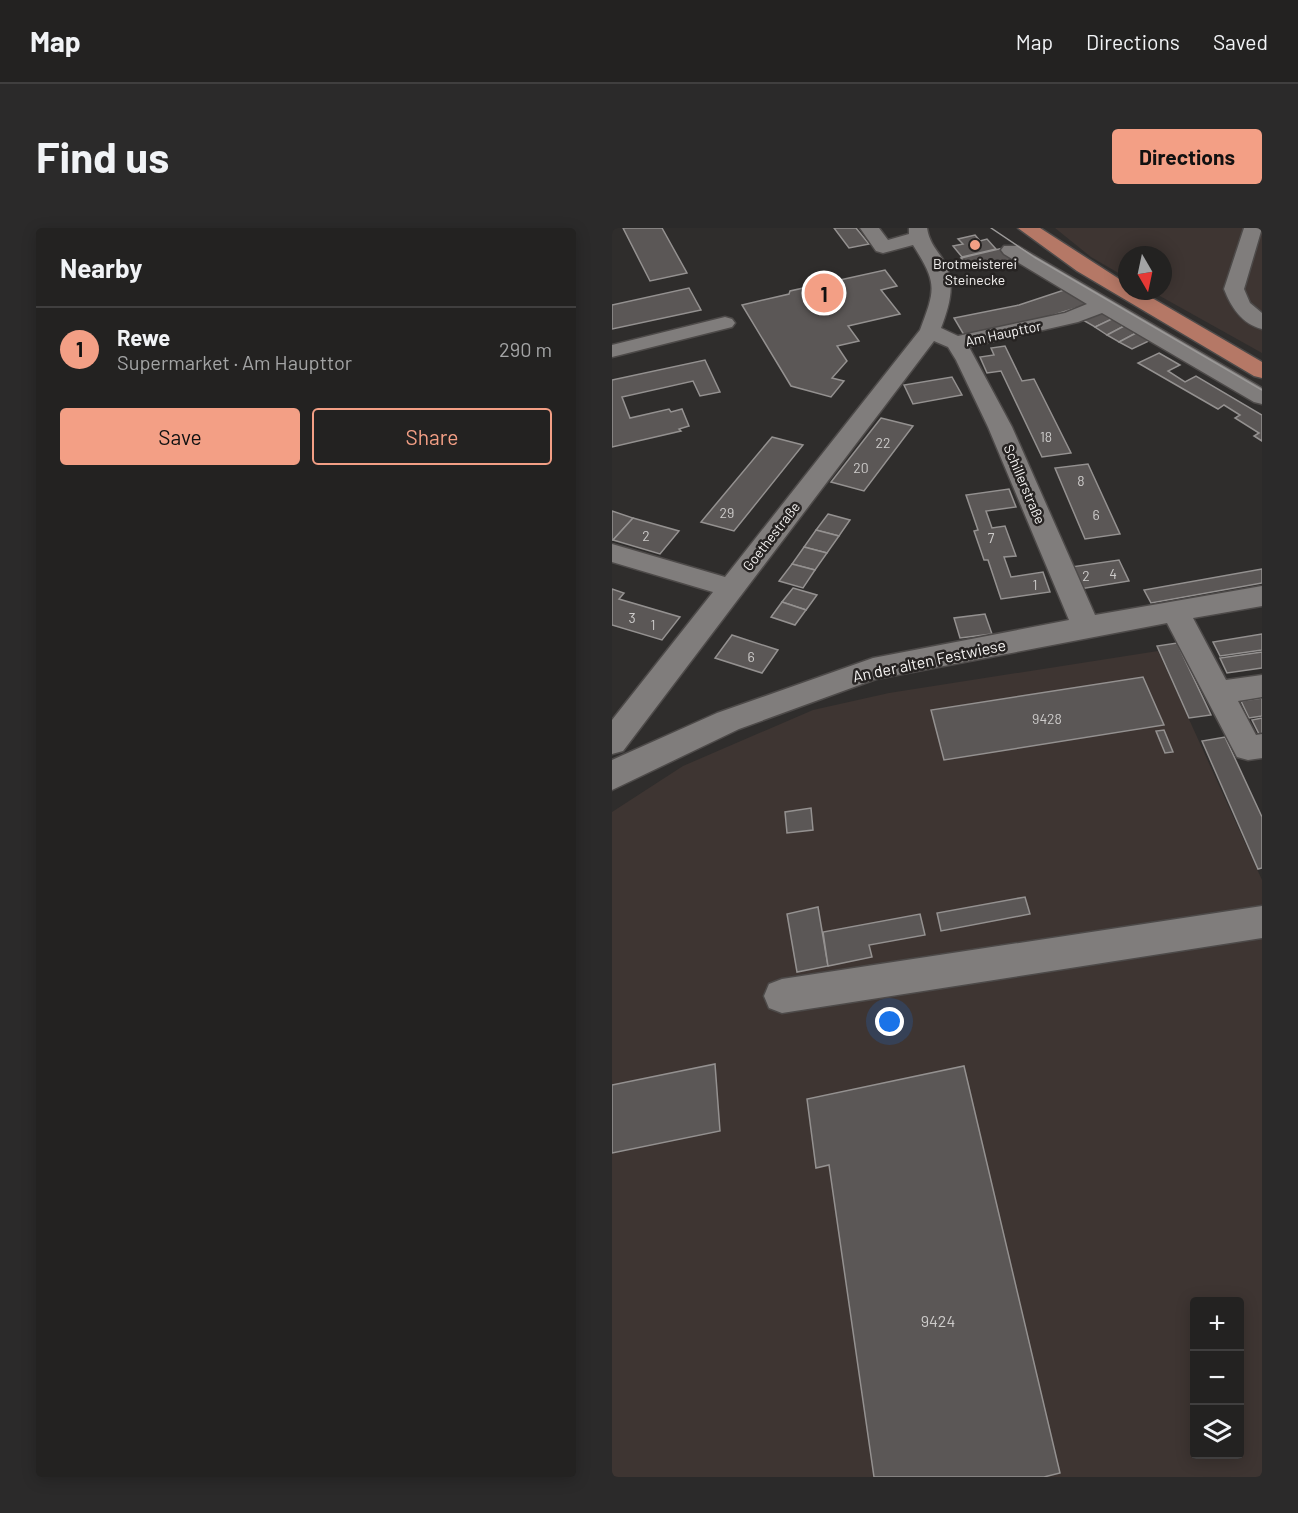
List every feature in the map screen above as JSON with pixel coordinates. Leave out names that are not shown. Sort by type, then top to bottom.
[{"type":"main road","points":[[1026,228],[1084,267],[1262,371]]},
{"type":"street","points":[[869,228],[884,247],[918,233],[938,268],[941,281],[939,306],[930,331]]},
{"type":"street","points":[[1252,228],[1234,289],[1241,306],[1262,323]]},
{"type":"street","points":[[1011,250],[1262,397]]},
{"type":"street","name":"Am Haupttor","points":[[930,331],[956,344],[1062,320],[1104,305]]},
{"type":"street","points":[[612,351],[725,323]]},
{"type":"street","name":"Goethestraße","points":[[612,742],[930,331]]},
{"type":"street","name":"Schillerstraße","points":[[956,344],[967,360],[1000,427],[1086,627]]},
{"type":"street","points":[[612,552],[730,588]]},
{"type":"street","name":"An der alten Festwiese","points":[[612,777],[619,771],[728,720],[873,669],[1086,627],[1176,613],[1262,596]]},
{"type":"street","points":[[1176,613],[1219,693],[1257,756]]},
{"type":"street","points":[[1219,693],[1262,686]]},
{"type":"street","points":[[782,996],[1262,922]]},
{"type":"shaded area","points":[[1055,228],[1262,228],[1262,353],[1167,300],[1172,300],[1172,246],[1118,246],[1118,273],[1091,257]]},
{"type":"shaded area","points":[[1158,651],[1262,880],[1262,1477],[612,1477],[612,812],[683,766],[813,710],[889,693]]},
{"type":"building","points":[[623,228],[662,228],[687,273],[650,281]]},
{"type":"building","points":[[834,228],[856,228],[869,244],[849,248]]},
{"type":"building","name":"Brotmeisterei Steinecke","points":[[975,235],[980,241],[987,239],[996,249],[962,257],[953,246],[963,244],[958,239]]},
{"type":"building","points":[[1003,248],[1015,260],[971,269],[961,258]]},
{"type":"building","points":[[885,270],[897,286],[881,290],[900,314],[848,326],[859,341],[837,346],[847,361],[832,378],[844,381],[831,397],[791,386],[742,305],[789,294],[790,291]]},
{"type":"building","points":[[689,288],[701,310],[612,329],[612,305]]},
{"type":"building","points":[[1070,288],[1092,303],[1031,322],[964,335],[954,318],[1019,305]]},
{"type":"building","points":[[1102,311],[1114,318],[1095,327],[1083,320]]},
{"type":"building","points":[[1114,318],[1126,325],[1107,335],[1095,327]]},
{"type":"building","points":[[1126,325],[1138,332],[1119,342],[1107,335]]},
{"type":"building","points":[[1138,332],[1151,340],[1132,349],[1119,342]]},
{"type":"building","points":[[1005,346],[1022,381],[1034,379],[1071,453],[1042,457],[1001,371],[987,373],[980,357],[994,355],[991,348]]},
{"type":"building","points":[[1159,353],[1180,365],[1168,371],[1185,382],[1196,376],[1262,415],[1262,441],[1254,436],[1259,433],[1235,418],[1240,415],[1224,405],[1218,409],[1138,363]]},
{"type":"building","points":[[705,360],[720,392],[700,396],[693,381],[622,397],[630,418],[669,409],[671,412],[682,409],[689,426],[679,429],[681,431],[612,447],[612,380]]},
{"type":"building","points":[[952,377],[962,395],[913,404],[904,385]]},
{"type":"building","points":[[881,418],[913,426],[864,491],[831,482]]},
{"type":"building","points":[[772,437],[803,445],[734,531],[701,522]]},
{"type":"building","points":[[1088,464],[1120,534],[1085,539],[1055,468]]},
{"type":"building","points":[[1009,489],[1016,507],[986,511],[992,528],[1005,526],[1016,556],[1004,557],[1011,577],[1043,572],[1050,592],[1001,599],[988,560],[984,560],[974,531],[978,530],[966,495]]},
{"type":"building","points":[[612,511],[633,518],[613,540],[612,540]]},
{"type":"building","points":[[828,514],[850,520],[839,536],[816,530]]},
{"type":"building","points":[[633,518],[679,531],[660,554],[613,540]]},
{"type":"building","points":[[816,530],[839,536],[827,553],[804,547]]},
{"type":"building","points":[[804,547],[827,553],[815,570],[792,564]]},
{"type":"building","points":[[1119,560],[1129,581],[1080,589],[1071,567]]},
{"type":"building","points":[[792,564],[815,570],[803,588],[779,581]]},
{"type":"building","points":[[1262,569],[1262,583],[1151,603],[1144,590]]},
{"type":"building","points":[[793,588],[817,595],[806,610],[782,602]]},
{"type":"building","points":[[612,589],[624,593],[619,599],[680,617],[662,640],[612,625]]},
{"type":"building","points":[[782,602],[806,610],[795,625],[771,617]]},
{"type":"building","points":[[985,614],[992,634],[960,638],[954,618]]},
{"type":"building","points":[[1262,634],[1262,650],[1220,656],[1213,642]]},
{"type":"building","points":[[732,635],[778,650],[762,673],[715,658]]},
{"type":"building","points":[[1177,643],[1211,715],[1189,718],[1157,646]]},
{"type":"building","points":[[1262,652],[1262,668],[1227,673],[1220,658]]},
{"type":"building","points":[[1143,677],[1164,725],[944,760],[931,710]]},
{"type":"building","points":[[1262,698],[1262,716],[1249,718],[1241,701]]},
{"type":"building","points":[[1262,718],[1262,736],[1260,736],[1252,720]]},
{"type":"building","points":[[1164,730],[1173,752],[1165,753],[1156,731]]},
{"type":"building","points":[[1225,737],[1262,817],[1262,868],[1258,869],[1202,741]]},
{"type":"building","points":[[811,808],[813,830],[787,833],[785,812]]},
{"type":"building","points":[[1025,897],[1030,914],[941,931],[937,913]]},
{"type":"building","points":[[818,907],[828,966],[797,972],[787,914]]},
{"type":"building","points":[[920,914],[925,935],[869,945],[872,957],[828,966],[823,932]]},
{"type":"building","points":[[715,1064],[720,1131],[612,1153],[612,1085]]},
{"type":"building","points":[[964,1066],[1060,1473],[1044,1477],[874,1477],[829,1165],[816,1168],[807,1099]]},
{"type":"tram line","points":[[991,228],[1034,257],[1262,390]]},
{"type":"place","name":"Brotmeisterei Steinecke","points":[[975,245]]},
{"type":"place","name":"Rewe","points":[[824,293]]}]
